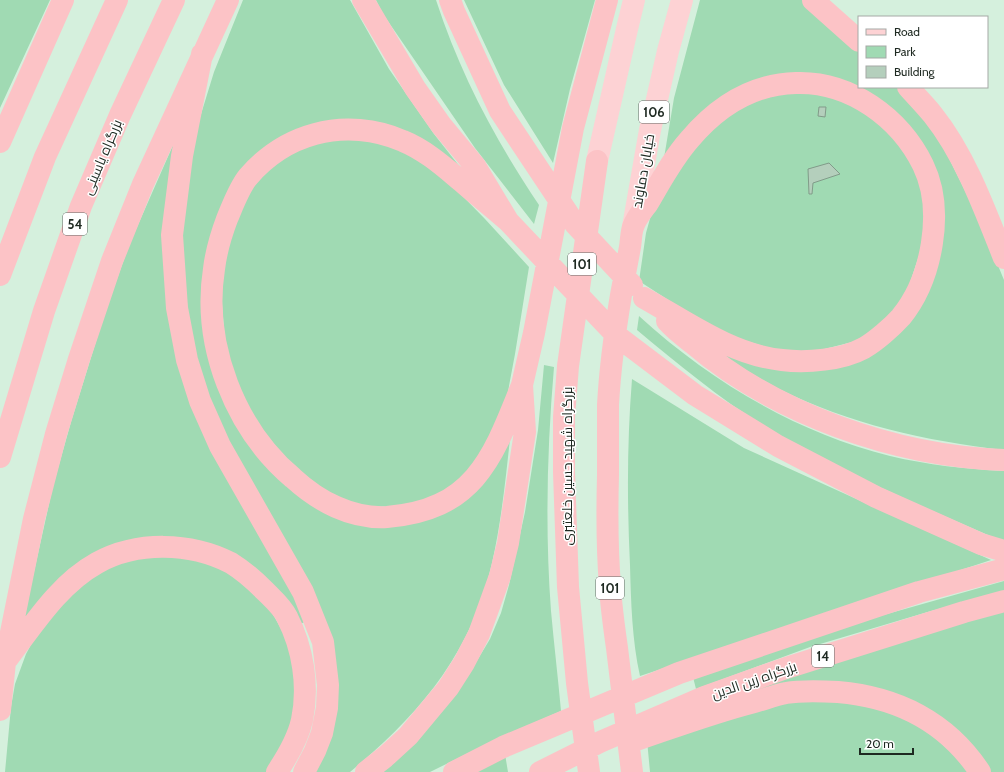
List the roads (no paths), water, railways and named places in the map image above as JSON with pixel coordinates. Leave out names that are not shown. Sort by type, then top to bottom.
[{"type":"highway","points":[[0,142],[63,0]]},
{"type":"highway","points":[[0,275],[45,157],[117,0]]},
{"type":"highway","name":"بزرگراه یاسینی","points":[[0,457],[44,311],[82,206],[120,115],[174,0]]},
{"type":"highway","points":[[0,710],[5,662],[34,520],[56,434],[79,359],[112,261],[143,184],[228,0]]},
{"type":"highway","points":[[363,0],[415,88],[441,125],[475,166],[508,221]]},
{"type":"highway","points":[[450,0],[500,111],[574,224],[671,326],[731,374],[763,392],[840,427],[876,440],[933,453],[1004,460]]},
{"type":"highway","points":[[607,0],[572,128],[534,333],[522,385],[503,433],[488,462],[470,484],[447,501],[414,514],[384,517],[364,515],[342,510],[323,501],[306,490],[273,459],[240,413],[224,373],[212,325],[213,270],[219,241],[236,197],[247,178],[267,158],[284,146],[303,137],[321,132],[363,130],[384,133],[404,141],[420,149],[436,160],[508,221],[617,336],[695,395],[778,446],[876,497],[981,544],[1004,551]]},
{"type":"highway","points":[[813,0],[858,40]]},
{"type":"highway","points":[[202,54],[182,156],[172,235],[177,308],[187,360],[200,401],[220,446],[303,592],[323,642],[328,685],[327,708],[322,733],[304,772]]},
{"type":"highway","points":[[633,227],[678,152],[700,127],[716,112],[730,102],[751,91],[772,85],[798,82],[824,85],[851,94],[870,104],[883,114],[898,128],[912,147],[924,167],[932,194],[934,226],[930,251],[924,273],[913,297],[901,317],[876,340],[862,348],[822,360],[783,360],[767,358],[752,354],[718,340],[644,298]]},
{"type":"highway","points":[[909,88],[933,116],[954,147],[970,178],[1004,258]]},
{"type":"highway","name":"بزرگراه شهید حسین خلعتبری","points":[[589,772],[577,683],[568,587],[564,472],[564,417],[568,366],[597,161]]},
{"type":"highway","name":"101","points":[[632,772],[610,588],[608,403],[614,334],[633,227]]},
{"type":"highway","points":[[366,772],[386,757],[408,736],[444,693],[464,663],[479,634],[498,582],[509,536],[525,432],[522,385]]},
{"type":"highway","points":[[5,662],[46,609],[62,591],[78,576],[97,563],[136,549],[157,547],[183,548],[223,560],[252,578],[270,595],[287,616],[296,639],[303,666],[305,696],[301,721],[291,748],[277,772]]},
{"type":"highway","name":"14","points":[[454,772],[503,747],[679,673],[918,592],[1004,569]]},
{"type":"highway","name":"بزرگراه زین الدین","points":[[685,714],[704,697],[786,668],[964,612],[1004,601]]},
{"type":"highway","points":[[540,772],[600,742],[635,741],[685,714],[730,708],[786,693],[823,691],[859,694],[886,701],[924,717],[954,741],[973,761],[980,772]]},
{"type":"main road","points":[[597,161],[634,0]]},
{"type":"main road","name":"خیابان دماوند","points":[[633,227],[650,130],[668,51],[682,0]]}]
